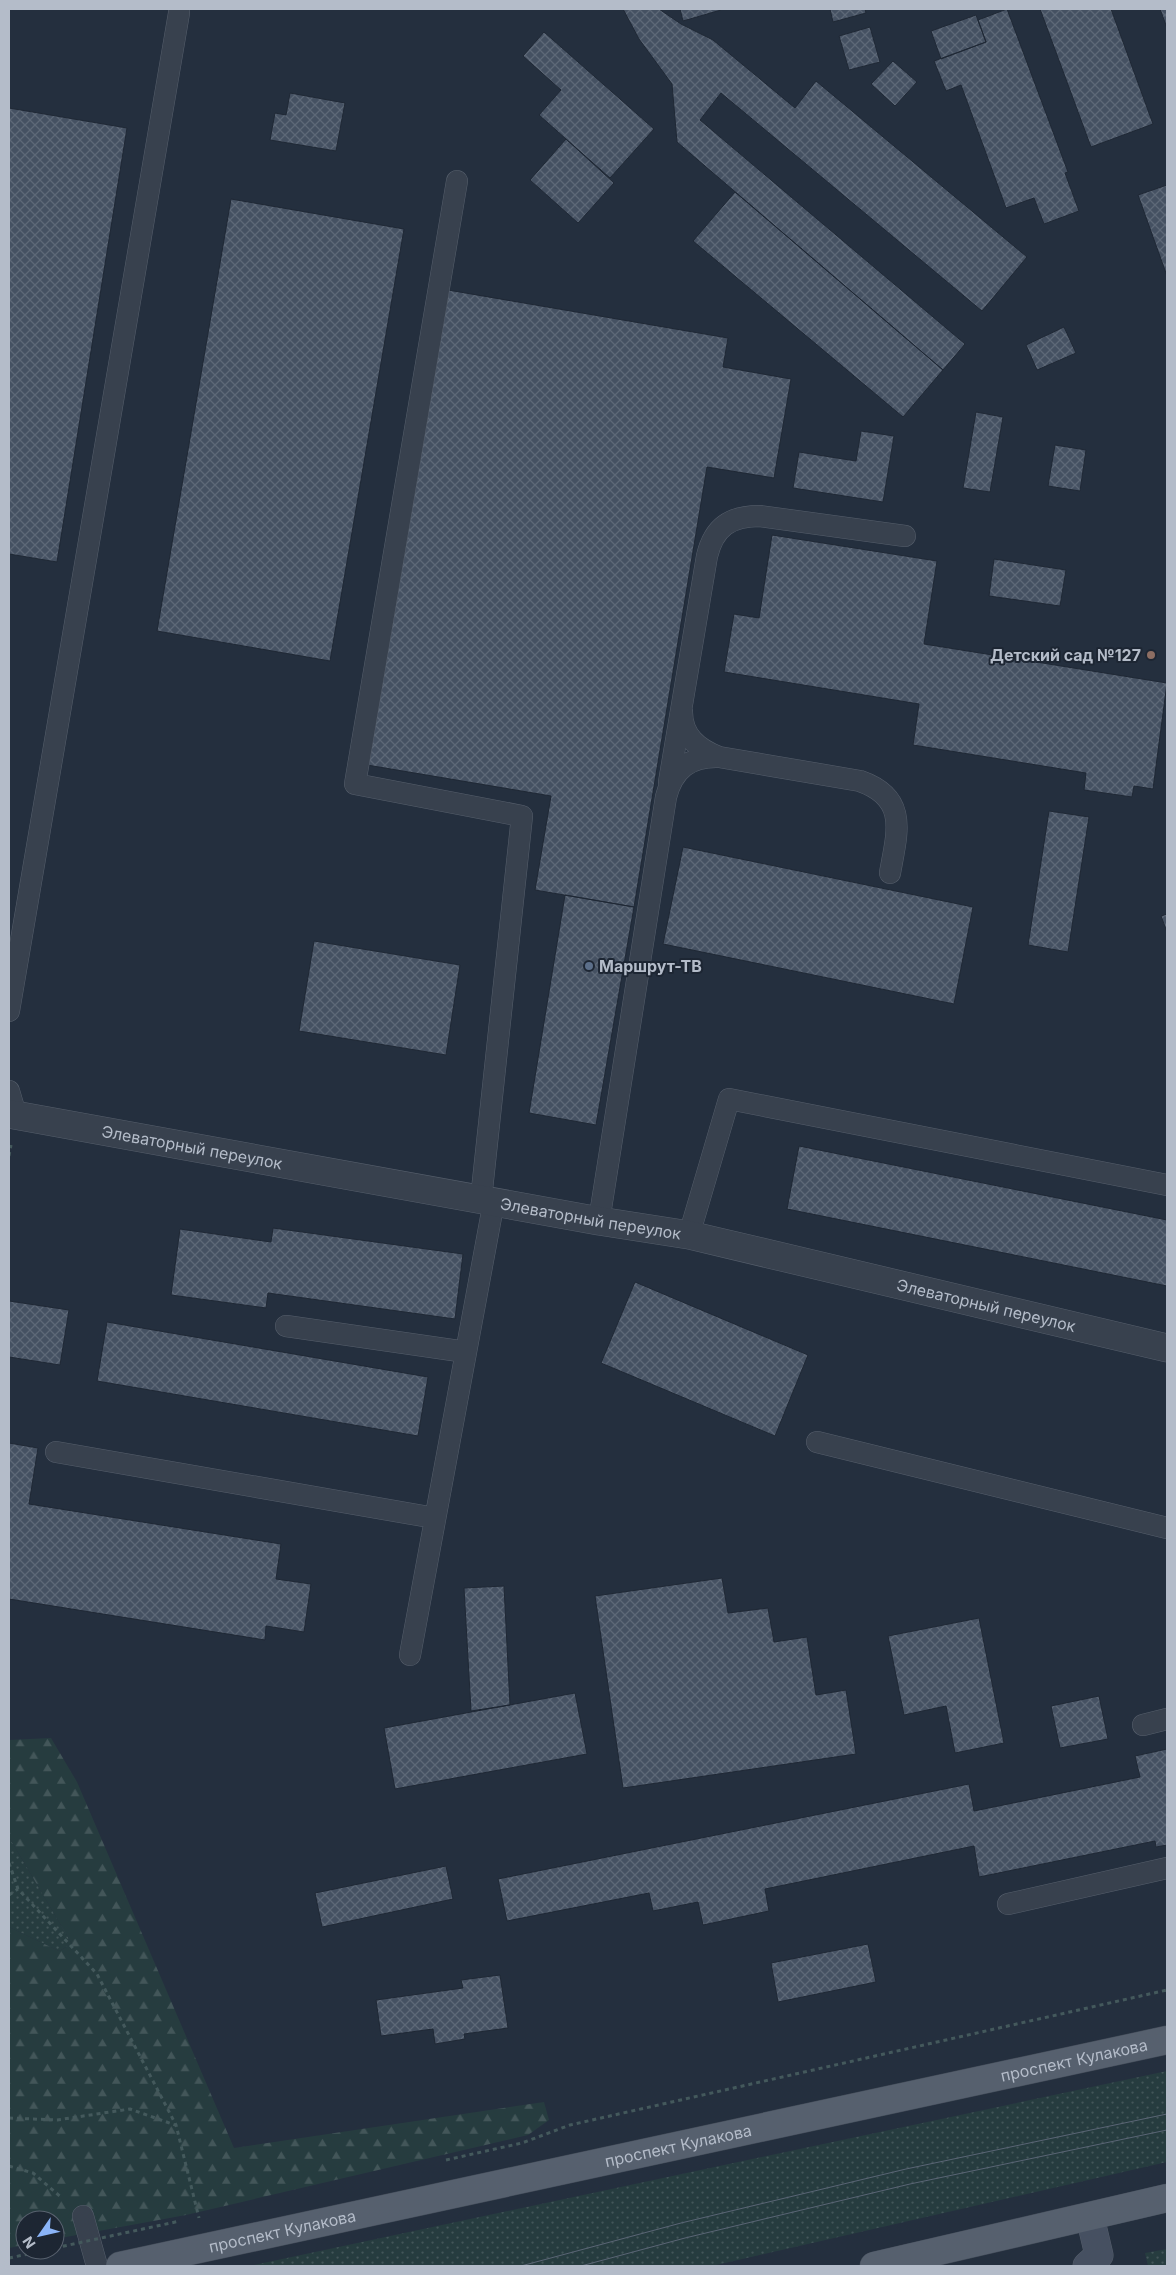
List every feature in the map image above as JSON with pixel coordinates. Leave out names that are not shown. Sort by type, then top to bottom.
[{"type":"main road","name":"проспект Кулакова","points":[[120,2266],[1167,2040]]},
{"type":"main road","points":[[874,2266],[1167,2198]]},
{"type":"street","name":"Элеваторный переулок","points":[[11,1107],[599,1221],[690,1235],[1167,1348]]},
{"type":"street","points":[[1090,2217],[1096,2262]]},
{"type":"lane","points":[[9,1011],[180,13]]},
{"type":"lane","points":[[410,1655],[466,1352],[488,1200],[522,816],[355,784],[457,181]]},
{"type":"lane","points":[[599,1221],[682,703],[710,542],[718,530],[730,521],[745,516],[760,516],[905,536]]},
{"type":"lane","points":[[682,703],[682,716],[689,736],[704,751],[718,757]]},
{"type":"lane","points":[[669,783],[677,771],[689,761],[704,756],[860,781],[875,786],[895,808],[898,823],[890,873]]},
{"type":"lane","points":[[690,1235],[729,1099],[1167,1185]]},
{"type":"lane","points":[[286,1326],[466,1352]]},
{"type":"lane","points":[[817,1442],[1167,1528]]},
{"type":"lane","points":[[56,1452],[435,1518]]},
{"type":"lane","points":[[1142,1724],[1167,1719]]},
{"type":"lane","points":[[1008,1904],[1167,1868]]},
{"type":"lane","points":[[83,2216],[97,2266]]},
{"type":"path","points":[[9,1863],[18,1889],[97,1974],[176,2126],[199,2219]]},
{"type":"path","points":[[9,1896],[18,1889]]},
{"type":"path","points":[[436,2162],[522,2143],[570,2125],[1167,1990]]},
{"type":"path","points":[[9,2118],[57,2120],[130,2109],[176,2126]]},
{"type":"path","points":[[9,2166],[33,2174],[83,2216]]},
{"type":"path","points":[[65,2246],[209,2215]]},
{"type":"green space","points":[[51,1738],[77,1782],[234,2148],[544,2102],[549,2120],[528,2135],[186,2215],[65,2237],[65,2210],[15,2210],[15,2247],[9,2248],[9,1927],[59,1951],[72,1944],[9,1837],[9,1740]]},
{"type":"green space","points":[[9,1837],[72,1944],[59,1951],[9,1927]]},
{"type":"green space","points":[[1167,2071],[1167,2162],[712,2266],[249,2266]]},
{"type":"green space","points":[[1167,2249],[1167,2266],[1148,2266],[1145,2253]]},
{"type":"building","points":[[623,9],[659,9],[681,24],[713,40],[795,108],[816,81],[1027,257],[982,311],[721,93],[700,120],[965,344],[943,370],[677,142],[672,84],[639,39]]},
{"type":"building","points":[[680,9],[721,9],[721,10],[683,21]]},
{"type":"building","points":[[830,9],[865,9],[866,13],[833,22]]},
{"type":"building","points":[[1007,9],[1068,172],[1065,173],[1079,211],[1044,224],[1034,198],[1006,208],[961,85],[946,91],[934,61],[986,42],[978,20]]},
{"type":"building","points":[[1040,9],[1111,9],[1153,124],[1091,147]]},
{"type":"building","points":[[1160,9],[1167,9],[1167,28]]},
{"type":"building","points":[[976,15],[986,42],[941,59],[931,31]]},
{"type":"building","points":[[870,27],[880,62],[849,70],[839,36]]},
{"type":"building","points":[[544,32],[654,129],[610,178],[539,115],[561,90],[523,56]]},
{"type":"building","points":[[893,61],[917,82],[895,106],[871,84]]},
{"type":"building","points":[[290,93],[345,103],[336,151],[270,140],[275,113],[286,115]]},
{"type":"building","points":[[9,108],[127,128],[57,562],[9,554]]},
{"type":"building","points":[[566,139],[614,183],[578,223],[530,180]]},
{"type":"building","points":[[1167,185],[1167,276],[1138,195]]},
{"type":"building","points":[[735,192],[943,370],[903,417],[693,241]]},
{"type":"building","points":[[231,199],[404,229],[330,661],[157,631]]},
{"type":"building","points":[[448,290],[728,338],[723,367],[791,379],[774,478],[707,467],[634,907],[535,890],[551,796],[367,765]]},
{"type":"building","points":[[1064,327],[1076,353],[1037,370],[1026,345]]},
{"type":"building","points":[[976,412],[1003,417],[990,492],[963,488]]},
{"type":"building","points":[[861,431],[894,436],[883,502],[793,488],[799,452],[856,461]]},
{"type":"building","points":[[1055,445],[1086,450],[1080,491],[1048,486]]},
{"type":"building","points":[[772,535],[937,561],[924,644],[1167,683],[1153,789],[1134,786],[1132,797],[1084,790],[1086,773],[913,745],[919,704],[724,672],[734,614],[759,618]]},
{"type":"building","points":[[994,559],[1066,570],[1060,606],[989,596]]},
{"type":"building","points":[[1049,811],[1089,817],[1068,952],[1028,945]]},
{"type":"building","points":[[683,847],[973,907],[954,1004],[663,944]]},
{"type":"building","points":[[565,895],[634,907],[596,1125],[529,1113]]},
{"type":"building","points":[[1167,914],[1167,932],[1161,916]]},
{"type":"building","points":[[314,941],[460,965],[446,1055],[299,1031]]},
{"type":"building","points":[[799,1146],[1167,1220],[1167,1286],[787,1209]]},
{"type":"building","points":[[273,1228],[463,1254],[455,1319],[268,1293],[266,1308],[171,1295],[180,1229],[271,1242]]},
{"type":"building","points":[[635,1282],[808,1355],[775,1436],[601,1363]]},
{"type":"building","points":[[9,1301],[69,1310],[60,1365],[9,1357]]},
{"type":"building","points":[[107,1322],[428,1377],[418,1436],[97,1381]]},
{"type":"building","points":[[9,1443],[38,1448],[29,1504],[281,1544],[276,1579],[311,1584],[304,1632],[266,1626],[265,1640],[9,1599]]},
{"type":"building","points":[[722,1578],[728,1613],[768,1608],[774,1642],[807,1637],[816,1695],[846,1690],[856,1754],[623,1788],[595,1596]]},
{"type":"building","points":[[504,1586],[510,1705],[471,1711],[464,1588]]},
{"type":"building","points":[[979,1618],[1004,1743],[955,1753],[946,1706],[904,1715],[888,1636]]},
{"type":"building","points":[[575,1693],[587,1754],[395,1789],[384,1728]]},
{"type":"building","points":[[1099,1696],[1108,1739],[1060,1748],[1051,1706]]},
{"type":"building","points":[[1167,1749],[1167,1845],[1156,1847],[1155,1841],[979,1877],[974,1846],[765,1889],[769,1911],[703,1925],[698,1902],[653,1911],[649,1893],[507,1921],[498,1879],[969,1784],[974,1811],[1140,1777],[1135,1756]]},
{"type":"building","points":[[446,1866],[453,1899],[322,1927],[315,1893]]},
{"type":"building","points":[[868,1944],[876,1982],[778,2002],[771,1963]]},
{"type":"building","points":[[500,1975],[508,2028],[464,2034],[465,2039],[435,2044],[433,2029],[381,2036],[376,2000],[463,1988],[461,1980]]},
{"type":"tram line","points":[[521,2266],[681,2223],[906,2169],[1167,2114]]},
{"type":"tram line","points":[[581,2266],[685,2238],[910,2184],[1167,2130]]},
{"type":"place","name":"Детский сад №127","points":[[1151,655]]},
{"type":"place","name":"Маршрут-ТВ","points":[[589,966]]}]
